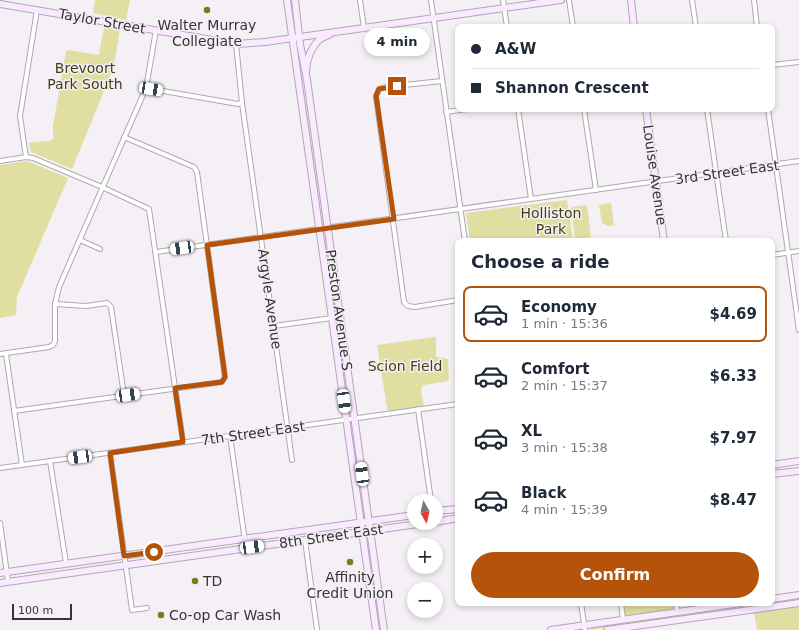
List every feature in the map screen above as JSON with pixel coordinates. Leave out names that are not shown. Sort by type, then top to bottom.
[{"type":"main road","points":[[288,0],[296,38]]},
{"type":"main road","points":[[295,0],[296,38]]},
{"type":"main road","name":"Taylor Street","points":[[0,4],[236,44],[296,38],[336,31],[561,0]]},
{"type":"main road","points":[[630,0],[634,24]]},
{"type":"main road","points":[[307,80],[306,68],[311,51],[320,40],[336,31]]},
{"type":"main road","name":"Preston Avenue S","points":[[296,38],[307,80],[384,630]]},
{"type":"main road","name":"Preston Avenue S","points":[[296,38],[332,318],[376,630]]},
{"type":"main road","name":"Louise Avenue","points":[[646,112],[664,238]]},
{"type":"main road","points":[[775,465],[799,461]]},
{"type":"main road","points":[[775,474],[799,471]]},
{"type":"main road","points":[[443,510],[455,508]]},
{"type":"main road","name":"8th Street East","points":[[3,573],[407,516]]},
{"type":"main road","points":[[443,521],[455,519]]},
{"type":"main road","name":"8th Street East","points":[[0,583],[407,526]]},
{"type":"main road","points":[[775,599],[799,595]]},
{"type":"main road","points":[[775,606],[799,602]]},
{"type":"main road","points":[[552,630],[585,628],[623,620],[710,606]]},
{"type":"main road","points":[[607,630],[652,627],[717,614],[772,606]]},
{"type":"street","points":[[360,0],[364,28]]},
{"type":"street","points":[[431,0],[465,238]]},
{"type":"street","points":[[503,0],[506,24]]},
{"type":"street","points":[[569,0],[573,24]]},
{"type":"street","points":[[692,0],[696,24]]},
{"type":"street","points":[[754,0],[757,24]]},
{"type":"street","points":[[26,157],[20,116],[37,10]]},
{"type":"street","points":[[0,354],[49,347],[53,345],[55,341],[55,304],[59,287],[146,88],[156,30]]},
{"type":"street","name":"Argyle Avenue","points":[[236,44],[242,103],[292,460]]},
{"type":"street","points":[[775,65],[799,62]]},
{"type":"street","points":[[442,81],[386,87],[379,89],[376,96],[394,219],[404,302],[408,306],[415,307],[455,300]]},
{"type":"street","points":[[146,88],[238,104],[242,103]]},
{"type":"street","points":[[446,112],[455,111]]},
{"type":"street","points":[[518,112],[531,199]]},
{"type":"street","points":[[584,112],[596,190]]},
{"type":"street","points":[[707,112],[726,238]]},
{"type":"street","points":[[768,112],[799,330]]},
{"type":"street","points":[[14,411],[222,382],[225,377],[197,172],[194,167],[124,137]]},
{"type":"street","points":[[0,161],[26,157],[33,158],[150,209],[183,442]]},
{"type":"street","name":"3rd Street East","points":[[156,252],[799,161]]},
{"type":"street","points":[[80,240],[100,249]]},
{"type":"street","points":[[775,255],[799,251]]},
{"type":"street","points":[[55,304],[81,306],[106,303],[112,307],[124,395]]},
{"type":"street","points":[[274,326],[332,318]]},
{"type":"street","points":[[6,354],[22,465]]},
{"type":"street","name":"7th Street East","points":[[0,468],[455,404]]},
{"type":"street","points":[[418,409],[430,494]]},
{"type":"street","points":[[230,436],[246,548]]},
{"type":"street","points":[[110,453],[132,610],[147,608]]},
{"type":"street","points":[[50,461],[66,563]]},
{"type":"street","points":[[0,523],[3,573],[8,582]]},
{"type":"street","points":[[305,540],[317,630]]},
{"type":"street","points":[[582,606],[585,628]]},
{"type":"street","points":[[621,606],[623,620]]},
{"type":"street","points":[[676,606],[677,611]]},
{"type":"street","points":[[716,606],[717,614]]},
{"type":"green space","points":[[95,0],[130,0],[126,20],[93,13]]},
{"type":"green space","name":"Brevoort Park South","points":[[104,27],[120,29],[115,60],[109,79],[72,169],[31,152],[29,143],[49,141],[53,139],[53,126],[66,51],[69,50],[99,55]]},
{"type":"green space","points":[[27,161],[68,178],[17,297],[16,315],[0,318],[0,165]]},
{"type":"green space","name":"Holliston Park","points":[[567,200],[573,238],[470,238],[466,213]]},
{"type":"green space","points":[[611,203],[614,225],[608,226],[602,223],[599,205]]},
{"type":"green space","points":[[587,205],[591,237],[575,238],[571,207]]},
{"type":"green space","name":"Scion Field","points":[[436,337],[436,357],[448,359],[449,381],[423,385],[421,390],[424,408],[388,414],[377,345]]},
{"type":"green space","points":[[799,605],[799,630],[757,630],[754,612]]},
{"type":"green space","points":[[621,606],[676,606],[677,611],[623,619]]},
{"type":"green space","points":[[712,610],[711,613],[590,629],[590,627]]},
{"type":"place","name":"Walter Murray Collegiate","points":[[207,10]]},
{"type":"place","name":"Affinity Credit Union","points":[[350,562]]},
{"type":"place","name":"TD","points":[[195,581]]},
{"type":"place","name":"Co-op Car Wash","points":[[161,615]]},
{"type":"route","points":[[154,552],[124,556],[110,453],[183,442],[175,388],[222,382],[225,377],[207,245],[262,238],[320,228],[394,219],[376,96],[379,89],[397,86]]}]
